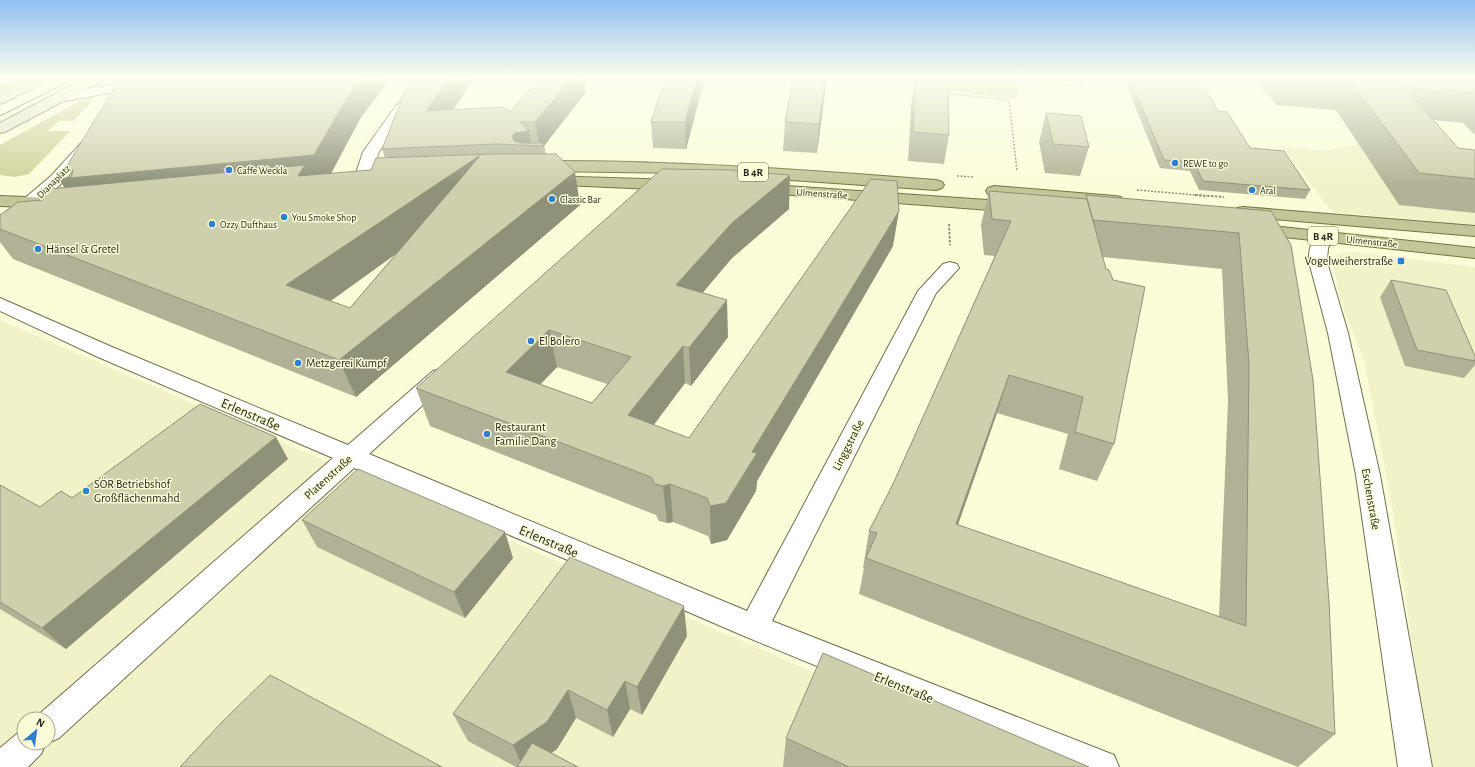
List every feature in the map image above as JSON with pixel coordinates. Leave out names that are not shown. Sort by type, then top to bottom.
[{"type":"main road","points":[[0,129],[31,113]]},
{"type":"main road","name":"Ulmenstraße","points":[[689,186],[528,173],[622,166],[728,170],[951,194],[1118,216]]},
{"type":"main road","name":"Ulmenstraße","points":[[741,188],[951,194]]},
{"type":"main road","points":[[974,189],[1131,202]]},
{"type":"main road","points":[[0,201],[67,202]]},
{"type":"main road","name":"Ulmenstraße","points":[[1224,210],[1475,231]]},
{"type":"main road","name":"Ulmenstraße","points":[[1239,228],[1326,236],[1475,253]]},
{"type":"street","points":[[364,180],[371,152],[398,113]]},
{"type":"street","name":"Dianaplatz","points":[[31,202],[47,188],[98,133]]},
{"type":"street","name":"Eschenstraße","points":[[1326,236],[1320,243],[1317,251],[1318,262],[1338,333],[1368,475],[1415,767]]},
{"type":"street","name":"Linggstraße","points":[[754,627],[928,291],[950,268]]},
{"type":"street","name":"Erlenstraße","points":[[0,304],[105,352],[350,457],[754,627],[1102,767]]},
{"type":"street","name":"Platenstraße","points":[[56,720],[457,362]]},
{"type":"street","points":[[3,767],[21,751]]},
{"type":"path","points":[[1010,113],[1011,133],[1020,193]]},
{"type":"path","points":[[950,268],[951,194]]},
{"type":"shaded area","points":[[59,113],[81,113],[73,121],[59,121],[48,131],[70,131],[29,174],[15,177],[0,175],[0,145]]},
{"type":"shaded area","points":[[1358,143],[1475,154],[1475,225],[1332,212],[1282,146],[1326,151]]},
{"type":"shaded area","points":[[1353,252],[1475,267],[1475,767],[1430,767],[1392,506],[1365,364],[1341,302],[1333,265],[1333,260],[1336,256]]},
{"type":"shaded area","points":[[0,320],[753,646],[1030,767],[0,767]]},
{"type":"building","points":[[99,113],[339,113],[314,155],[59,179],[71,177],[73,171],[67,166]]},
{"type":"building","points":[[397,113],[543,113],[535,122],[520,122],[529,131],[515,133],[512,136],[514,141],[521,143],[542,143],[544,146],[497,144],[382,149]]},
{"type":"building","points":[[654,113],[688,113],[685,122],[651,122]]},
{"type":"building","points":[[787,113],[820,113],[819,124],[785,122]]},
{"type":"building","points":[[914,113],[949,113],[949,135],[913,132]]},
{"type":"building","points":[[1046,113],[1081,116],[1089,147],[1053,144]]},
{"type":"building","points":[[1144,113],[1228,113],[1250,148],[1284,151],[1310,190],[1203,181],[1194,162],[1164,160]]},
{"type":"building","points":[[1374,113],[1427,113],[1458,148],[1475,150],[1475,179],[1419,173]]},
{"type":"building","points":[[496,154],[556,154],[575,172],[339,360],[0,229],[0,215],[18,202],[42,200],[49,189],[305,165],[298,176],[371,170],[376,158]],"holes":[[[479,156],[350,308],[286,285]]]},
{"type":"building","points":[[662,169],[735,170],[790,175],[732,223],[676,285],[727,300],[689,348],[683,346],[628,415],[689,438],[871,179],[897,181],[899,211],[752,452],[757,453],[726,503],[710,506],[707,498],[670,484],[663,486],[655,484],[651,477],[416,388]],"holes":[[[549,330],[631,357],[592,403],[506,372]]]},
{"type":"building","points":[[989,191],[1087,199],[1106,269],[1109,270],[1113,280],[1145,287],[1114,444],[1075,432],[1083,397],[1009,375],[956,524],[1246,626],[1249,364],[1239,233],[1093,220],[1086,195],[1271,211],[1291,245],[1313,380],[1329,602],[1335,734],[866,558],[877,533],[869,531],[893,484],[1011,221],[992,219]]},
{"type":"building","points":[[1391,280],[1446,290],[1475,356],[1475,361],[1417,350]]},
{"type":"building","points":[[200,404],[276,437],[42,628],[0,602],[0,485],[40,507],[61,491],[72,498]]},
{"type":"building","points":[[358,469],[505,532],[454,592],[302,520]]},
{"type":"building","points":[[570,557],[684,606],[637,687],[625,681],[607,710],[568,690],[547,722],[513,745],[453,714]]},
{"type":"building","points":[[823,653],[1089,767],[849,767],[786,738]]},
{"type":"building","points":[[270,675],[442,767],[180,767],[222,722]]},
{"type":"building","points":[[532,743],[578,767],[517,767]]},
{"type":"tram line","points":[[0,116],[6,113]]},
{"type":"place","name":"REWE to go","points":[[1175,163]]},
{"type":"place","name":"Caffe Weckla","points":[[229,170]]},
{"type":"place","name":"Aral","points":[[1252,190]]},
{"type":"place","name":"Classic Bar","points":[[552,199]]},
{"type":"place","name":"You Smoke Shop","points":[[284,217]]},
{"type":"place","name":"Ozzy Dufthaus","points":[[212,224]]},
{"type":"place","name":"Hänsel & Gretel","points":[[38,249]]},
{"type":"place","name":"Vogelweiherstraße","points":[[1401,261]]},
{"type":"place","name":"El Bolero","points":[[531,341]]},
{"type":"place","name":"Metzgerei Kumpf","points":[[298,363]]},
{"type":"place","name":"Restaurant Familie Dang","points":[[487,434]]},
{"type":"place","name":"SÖR Betriebshof Großflächenmahd","points":[[86,491]]}]
